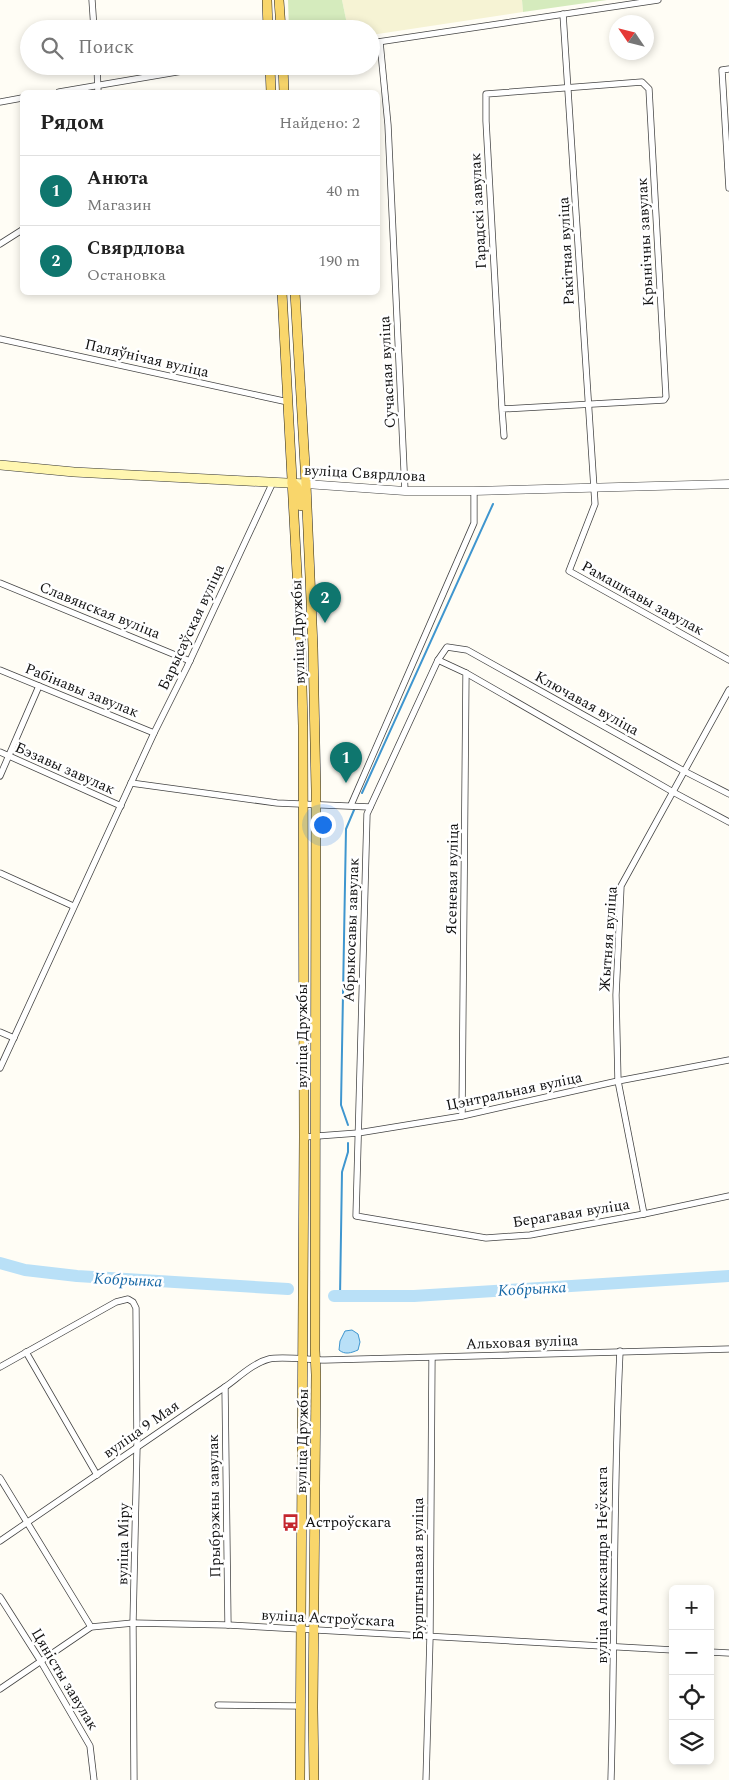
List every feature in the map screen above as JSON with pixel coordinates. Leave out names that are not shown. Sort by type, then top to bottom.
[{"type":"main road","points":[[266,0],[267,20]]},
{"type":"main road","points":[[279,0],[280,20]]},
{"type":"main road","points":[[270,75],[271,90]]},
{"type":"main road","points":[[283,75],[284,90]]},
{"type":"main road","name":"вуліца Дружбы","points":[[282,295],[300,648],[304,804],[300,1780]]},
{"type":"main road","name":"вуліца Дружбы","points":[[295,295],[313,647],[316,804],[314,1780]]},
{"type":"main road","points":[[288,402],[294,434],[297,477],[306,484]]},
{"type":"main road","name":"вуліца Свярдлова","points":[[0,465],[74,472],[306,484]]},
{"type":"main road","points":[[292,483],[296,485],[300,492],[303,531],[308,559]]},
{"type":"main road","points":[[303,726],[308,754],[308,796],[309,800],[316,804]]},
{"type":"main road","points":[[304,804],[310,810],[312,858],[316,881]]},
{"type":"main road","points":[[304,1065],[307,1089],[307,1127],[311,1134],[316,1137]]},
{"type":"main road","points":[[303,1289],[307,1315],[307,1350],[309,1355],[316,1360]]},
{"type":"main road","points":[[303,1360],[311,1367],[310,1402],[315,1440]]},
{"type":"main road","points":[[302,1550],[306,1589],[306,1621],[314,1630]]},
{"type":"main road","points":[[300,1629],[305,1631],[308,1637],[309,1676],[313,1708]]},
{"type":"main road","points":[[301,1710],[305,1740],[305,1780]]},
{"type":"street","points":[[92,0],[93,20]]},
{"type":"street","points":[[380,42],[658,0]]},
{"type":"street","name":"Ракітная вуліца","points":[[563,14],[593,487]]},
{"type":"street","name":"Сучасная вуліца","points":[[380,42],[389,145],[405,491]]},
{"type":"street","points":[[729,69],[722,70],[729,188]]},
{"type":"street","points":[[97,75],[98,89]]},
{"type":"street","points":[[85,90],[167,75]]},
{"type":"street","name":"Крынічны завулак","points":[[569,87],[642,82],[649,89],[666,397],[664,400],[588,404]]},
{"type":"street","name":"Гарадскі завулак","points":[[504,436],[486,94],[569,87]]},
{"type":"street","points":[[0,102],[20,98]]},
{"type":"street","points":[[0,244],[20,232]]},
{"type":"street","name":"Паляўнічая вуліца","points":[[0,339],[288,402]]},
{"type":"street","points":[[502,409],[588,404]]},
{"type":"street","name":"Барысаўская вуліца","points":[[0,1068],[73,906],[190,661],[272,482]]},
{"type":"street","name":"вуліца Свярдлова","points":[[306,484],[405,491],[729,484]]},
{"type":"street","name":"Рамашкавы завулак","points":[[593,487],[595,504],[569,571],[729,660]]},
{"type":"street","points":[[351,805],[474,524],[474,491]]},
{"type":"street","name":"Славянская вуліца","points":[[0,582],[190,661]]},
{"type":"street","name":"Ключавая вуліца","points":[[438,660],[447,647],[467,650],[684,771],[729,794]]},
{"type":"street","points":[[438,660],[466,673],[673,792],[729,822]]},
{"type":"street","name":"Абрыкосавы завулак","points":[[356,1216],[367,814],[438,660]]},
{"type":"street","name":"Рабінавы завулак","points":[[0,670],[154,733]]},
{"type":"street","name":"Ясеневая вуліца","points":[[462,1116],[466,673]]},
{"type":"street","points":[[0,776],[39,686]]},
{"type":"street","name":"Жытняя вуліца","points":[[644,1214],[618,1081],[616,995],[621,886],[729,690]]},
{"type":"street","name":"Бэзавы завулак","points":[[0,752],[121,806]]},
{"type":"street","points":[[131,783],[252,800],[370,807]]},
{"type":"street","points":[[0,873],[73,906]]},
{"type":"street","points":[[0,1032],[14,1038]]},
{"type":"street","name":"Цэнтральная вуліца","points":[[304,1137],[358,1133],[462,1116],[618,1081],[729,1060]]},
{"type":"street","name":"Берагавая вуліца","points":[[356,1216],[486,1238],[530,1235],[729,1196]]},
{"type":"street","name":"вуліца Міру","points":[[26,1352],[122,1300],[132,1302],[136,1308],[137,1447],[133,1623],[134,1780]]},
{"type":"street","name":"Альховая вуліца","points":[[303,1360],[729,1349]]},
{"type":"street","name":"вуліца Аляксандра Неўскага","points":[[611,1780],[615,1448],[620,1351]]},
{"type":"street","points":[[0,1367],[26,1352],[97,1475]]},
{"type":"street","name":"вуліца 9 Мая","points":[[0,1541],[257,1365],[268,1360],[282,1358],[303,1360]]},
{"type":"street","name":"Бурштынавая вуліца","points":[[426,1780],[430,1637],[432,1358]]},
{"type":"street","name":"Прыбрэжны завулак","points":[[225,1387],[228,1625]]},
{"type":"street","points":[[0,1478],[91,1627]]},
{"type":"street","name":"Цяністы завулак","points":[[0,1597],[40,1660],[90,1746],[94,1780]]},
{"type":"street","name":"вуліца Астроўскага","points":[[0,1689],[91,1627],[133,1623],[228,1625],[669,1650]]},
{"type":"street","points":[[714,1652],[729,1652]]},
{"type":"street","points":[[218,1705],[301,1710]]},
{"type":"shaded area","points":[[342,0],[522,0],[523,12],[380,34],[380,20],[346,20]]},
{"type":"green space","points":[[288,0],[342,0],[346,20],[289,20]]},
{"type":"green space","points":[[522,0],[607,0],[523,12]]},
{"type":"water","points":[[352,1330],[358,1334],[360,1342],[358,1350],[348,1353],[341,1352],[339,1350],[340,1341],[345,1331]]},
{"type":"waterway","points":[[362,793],[493,504]]},
{"type":"waterway","points":[[348,1125],[341,1105],[346,829],[354,810]]},
{"type":"waterway","points":[[340,1297],[342,1172],[348,1152],[348,1143]]},
{"type":"waterway","name":"Кобрынка","points":[[0,1263],[25,1270],[77,1276],[288,1289]]},
{"type":"waterway","name":"Кобрынка","points":[[334,1296],[414,1296],[729,1276]]},
{"type":"place","name":"Свярдлова","points":[[325,623]]},
{"type":"place","name":"Анюта","points":[[346,783]]},
{"type":"place","name":"Астроўскага","points":[[291,1522]]}]
